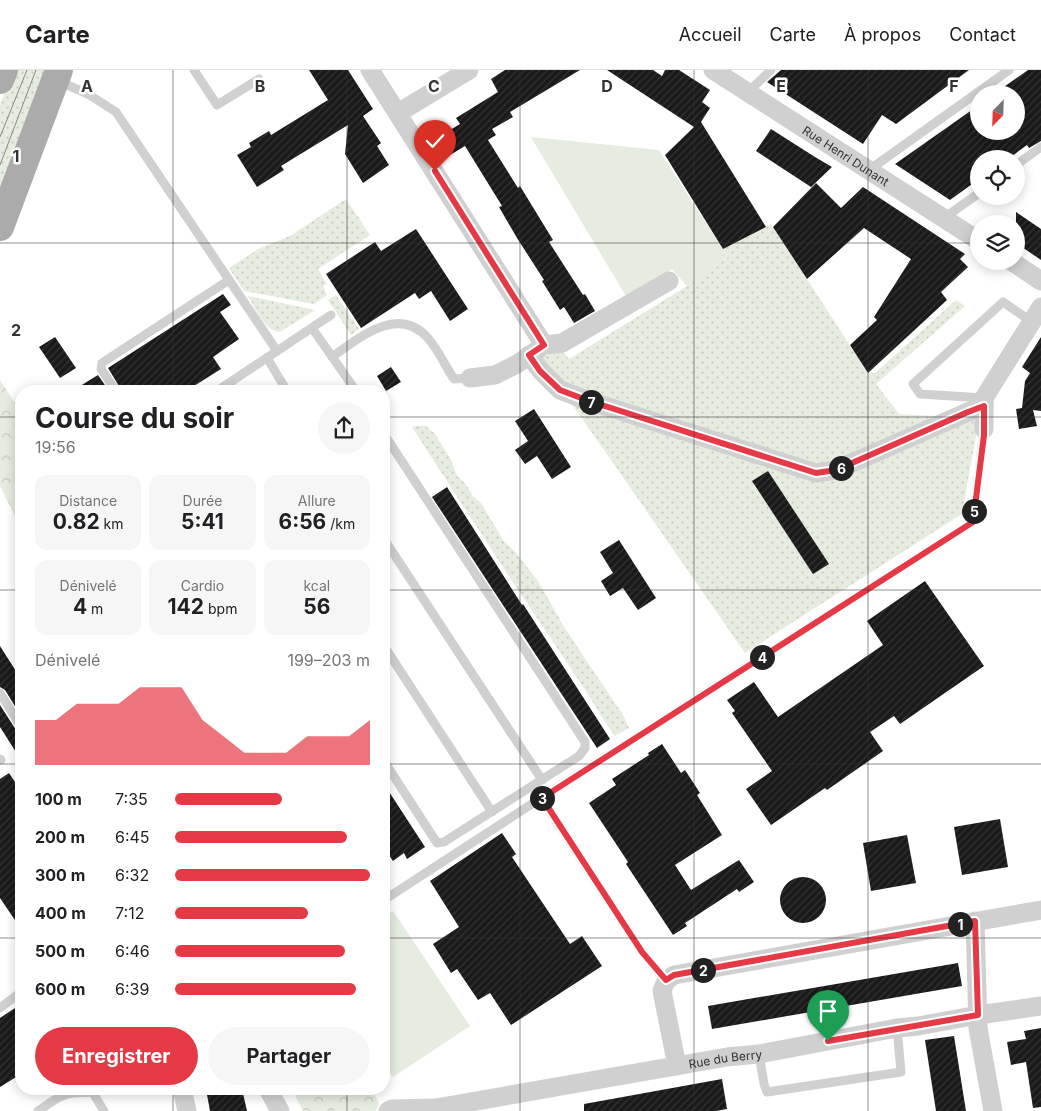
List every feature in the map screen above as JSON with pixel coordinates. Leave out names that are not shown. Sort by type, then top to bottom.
[{"type":"main road","points":[[0,80],[4,70]]},
{"type":"main road","points":[[0,227],[57,75]]},
{"type":"street","points":[[370,70],[398,113],[537,350],[540,371],[560,390],[589,401],[816,473],[836,470],[968,412],[984,402],[1036,314]]},
{"type":"street","points":[[398,113],[469,70]]},
{"type":"street","name":"Rue Henri Dunant","points":[[713,70],[970,235]]},
{"type":"street","points":[[1024,270],[1041,281]]},
{"type":"street","points":[[470,378],[495,376],[537,350],[562,342],[669,281]]},
{"type":"street","points":[[984,402],[984,429]]},
{"type":"street","points":[[677,1066],[662,992],[666,980],[674,975],[1041,910]]},
{"type":"street","points":[[975,921],[978,1028],[993,1111]]},
{"type":"street","name":"Rue du Berry","points":[[388,1111],[436,1108],[677,1066],[759,1054],[897,1028],[1041,1006]]},
{"type":"street","points":[[183,1095],[187,1111]]},
{"type":"street","points":[[271,1095],[280,1111]]},
{"type":"lane","points":[[748,92],[771,70]]},
{"type":"lane","points":[[869,170],[1009,70]]},
{"type":"lane","points":[[198,71],[216,105],[259,79]]},
{"type":"lane","points":[[57,75],[116,112],[277,351]]},
{"type":"lane","points":[[1025,159],[1041,147]]},
{"type":"lane","points":[[944,218],[970,199]]},
{"type":"lane","points":[[112,385],[101,369],[102,363],[229,280]]},
{"type":"lane","points":[[984,402],[920,394],[913,384],[1003,302],[1036,314]]},
{"type":"lane","points":[[226,385],[331,315]]},
{"type":"lane","points":[[332,357],[371,330],[393,323],[414,327],[427,337],[454,379],[470,378]]},
{"type":"lane","points":[[312,328],[352,385]]},
{"type":"lane","points":[[267,358],[283,385]]},
{"type":"lane","points":[[390,896],[973,522],[984,429]]},
{"type":"lane","points":[[390,443],[585,742],[585,748],[579,756],[444,842],[437,843],[390,770]]},
{"type":"lane","points":[[390,548],[542,780]]},
{"type":"lane","points":[[390,655],[492,812]]},
{"type":"lane","points":[[0,693],[15,717]]},
{"type":"lane","points":[[542,798],[642,952],[666,980]]},
{"type":"lane","points":[[0,1008],[15,997]]},
{"type":"lane","points":[[759,1054],[767,1092],[901,1072],[897,1028]]},
{"type":"lane","points":[[38,1111],[66,1095]]},
{"type":"lane","points":[[98,1095],[104,1111]]},
{"type":"green space","points":[[13,70],[51,70],[0,205],[0,105]]},
{"type":"green space","points":[[531,137],[659,150],[728,257],[687,286],[672,269],[652,285],[627,298]]},
{"type":"green space","points":[[346,199],[370,235],[318,269],[327,284],[323,286],[327,295],[314,304],[244,291],[229,268],[260,248],[290,236]]},
{"type":"green space","points":[[771,224],[868,373],[875,373],[956,300],[965,306],[876,384],[899,414],[934,416],[953,409],[979,419],[962,514],[745,653],[546,368],[541,358],[560,348],[569,359],[687,286],[728,257],[723,249]]},
{"type":"green space","points":[[336,295],[359,329],[351,335],[328,300]]},
{"type":"green space","points":[[248,296],[315,310],[280,332],[274,331],[265,323]]},
{"type":"green space","points":[[0,380],[15,403],[15,516],[0,486]]},
{"type":"green space","points":[[426,426],[435,434],[451,460],[457,476],[481,503],[503,540],[538,581],[564,627],[623,715],[629,728],[615,736],[412,427]]},
{"type":"green space","points":[[393,911],[470,1026],[393,1077],[390,1072],[390,913]]},
{"type":"green space","points":[[295,1095],[375,1095],[379,1104],[376,1111],[303,1111]]},
{"type":"building","points":[[309,70],[348,70],[373,109],[363,116],[381,143],[377,146],[389,165],[363,183],[345,154],[348,125],[281,166],[284,170],[257,187],[237,155],[251,147],[249,143],[269,131],[271,135],[328,100]]},
{"type":"building","points":[[505,70],[580,70],[510,112],[513,117],[492,129],[496,135],[488,140],[518,188],[520,186],[553,240],[549,242],[595,311],[574,323],[564,307],[560,310],[542,281],[544,280],[499,207],[502,206],[465,146],[445,158],[434,140],[460,124],[456,118],[498,92],[491,79]]},
{"type":"building","points":[[607,70],[653,70],[662,76],[665,70],[679,70],[710,90],[702,102],[710,108],[701,122],[766,227],[723,249],[665,155],[694,127]]},
{"type":"building","points":[[781,70],[969,70],[896,124],[882,115],[863,144],[767,82]]},
{"type":"building","points":[[1028,70],[1041,70],[1041,141],[1029,148],[1027,145],[1020,150],[970,150],[970,186],[950,200],[895,164],[970,111],[970,140],[1025,140],[1025,85],[1007,85]]},
{"type":"building","points":[[771,129],[832,167],[811,187],[756,151]]},
{"type":"building","points":[[816,183],[841,208],[863,187],[965,254],[960,259],[968,267],[941,292],[947,300],[868,373],[850,345],[877,320],[874,317],[911,259],[864,228],[807,279],[773,227]]},
{"type":"building","points":[[1025,218],[1041,229],[1041,260],[1025,249]]},
{"type":"building","points":[[416,229],[468,309],[450,321],[431,291],[419,299],[415,293],[361,328],[326,274],[375,242],[381,251]]},
{"type":"building","points":[[223,294],[231,305],[220,312],[239,339],[213,357],[221,369],[196,385],[118,385],[108,368]]},
{"type":"building","points":[[55,337],[76,368],[60,378],[39,347]]},
{"type":"building","points":[[1041,337],[1041,411],[1033,410],[1037,426],[1019,429],[1016,409],[1022,408],[1025,381],[1030,373],[1022,367]]},
{"type":"building","points":[[391,367],[401,382],[390,389],[390,385],[382,385],[377,376]]},
{"type":"building","points":[[98,375],[105,385],[82,385]]},
{"type":"building","points":[[534,409],[571,467],[552,479],[537,456],[525,464],[515,450],[528,441],[515,421]]},
{"type":"building","points":[[768,471],[829,564],[813,574],[752,481]]},
{"type":"building","points":[[447,487],[610,739],[597,748],[432,497]]},
{"type":"building","points":[[619,540],[656,598],[638,610],[623,588],[610,596],[601,581],[613,573],[600,552]]},
{"type":"building","points":[[925,581],[984,666],[900,724],[894,716],[870,732],[883,751],[827,790],[825,788],[771,825],[746,789],[772,771],[732,713],[735,711],[727,700],[754,682],[778,717],[883,645],[867,621]]},
{"type":"building","points":[[0,646],[15,670],[15,706],[5,690],[0,687]]},
{"type":"building","points":[[0,705],[15,728],[15,751],[0,727]]},
{"type":"building","points":[[662,744],[681,773],[685,770],[700,793],[697,795],[722,835],[675,865],[691,890],[739,860],[754,882],[739,892],[737,889],[685,923],[687,926],[673,935],[626,864],[628,862],[589,803],[616,785],[612,779],[649,755],[648,753]]},
{"type":"building","points":[[9,773],[15,782],[15,920],[0,898],[0,779]]},
{"type":"building","points":[[390,793],[425,847],[407,859],[404,853],[393,861],[390,857]]},
{"type":"building","points":[[1000,819],[1008,867],[962,875],[954,827]]},
{"type":"building","points":[[502,833],[516,854],[512,857],[570,944],[582,936],[602,966],[511,1025],[490,993],[478,1000],[457,969],[451,973],[433,944],[459,927],[430,881]]},
{"type":"building","points":[[907,835],[916,883],[871,891],[863,843]]},
{"type":"building","points":[[799,877],[807,877],[816,881],[822,887],[826,900],[822,913],[816,919],[807,923],[799,923],[790,919],[784,913],[780,904],[780,896],[784,887],[790,881]]},
{"type":"building","points":[[958,963],[962,986],[712,1029],[708,1006]]},
{"type":"building","points":[[15,1008],[15,1078],[0,1087],[0,1018]]},
{"type":"building","points":[[1041,1028],[1041,1107],[1033,1108],[1026,1062],[1011,1065],[1007,1042],[1026,1039],[1024,1031]]},
{"type":"building","points":[[954,1036],[966,1111],[936,1111],[925,1040]]},
{"type":"building","points":[[722,1079],[727,1109],[716,1111],[584,1111],[584,1104]]},
{"type":"building","points":[[207,1095],[243,1095],[247,1111],[210,1111]]},
{"type":"tram line","points":[[0,137],[27,70]]},
{"type":"tram line","points":[[0,165],[36,70]]},
{"type":"route","points":[[435,171],[544,345],[529,355],[540,371],[560,390],[589,401],[816,473],[836,470],[984,406],[984,435],[973,522],[542,798],[642,952],[666,980],[674,975],[975,921],[978,1015],[828,1041]]}]
